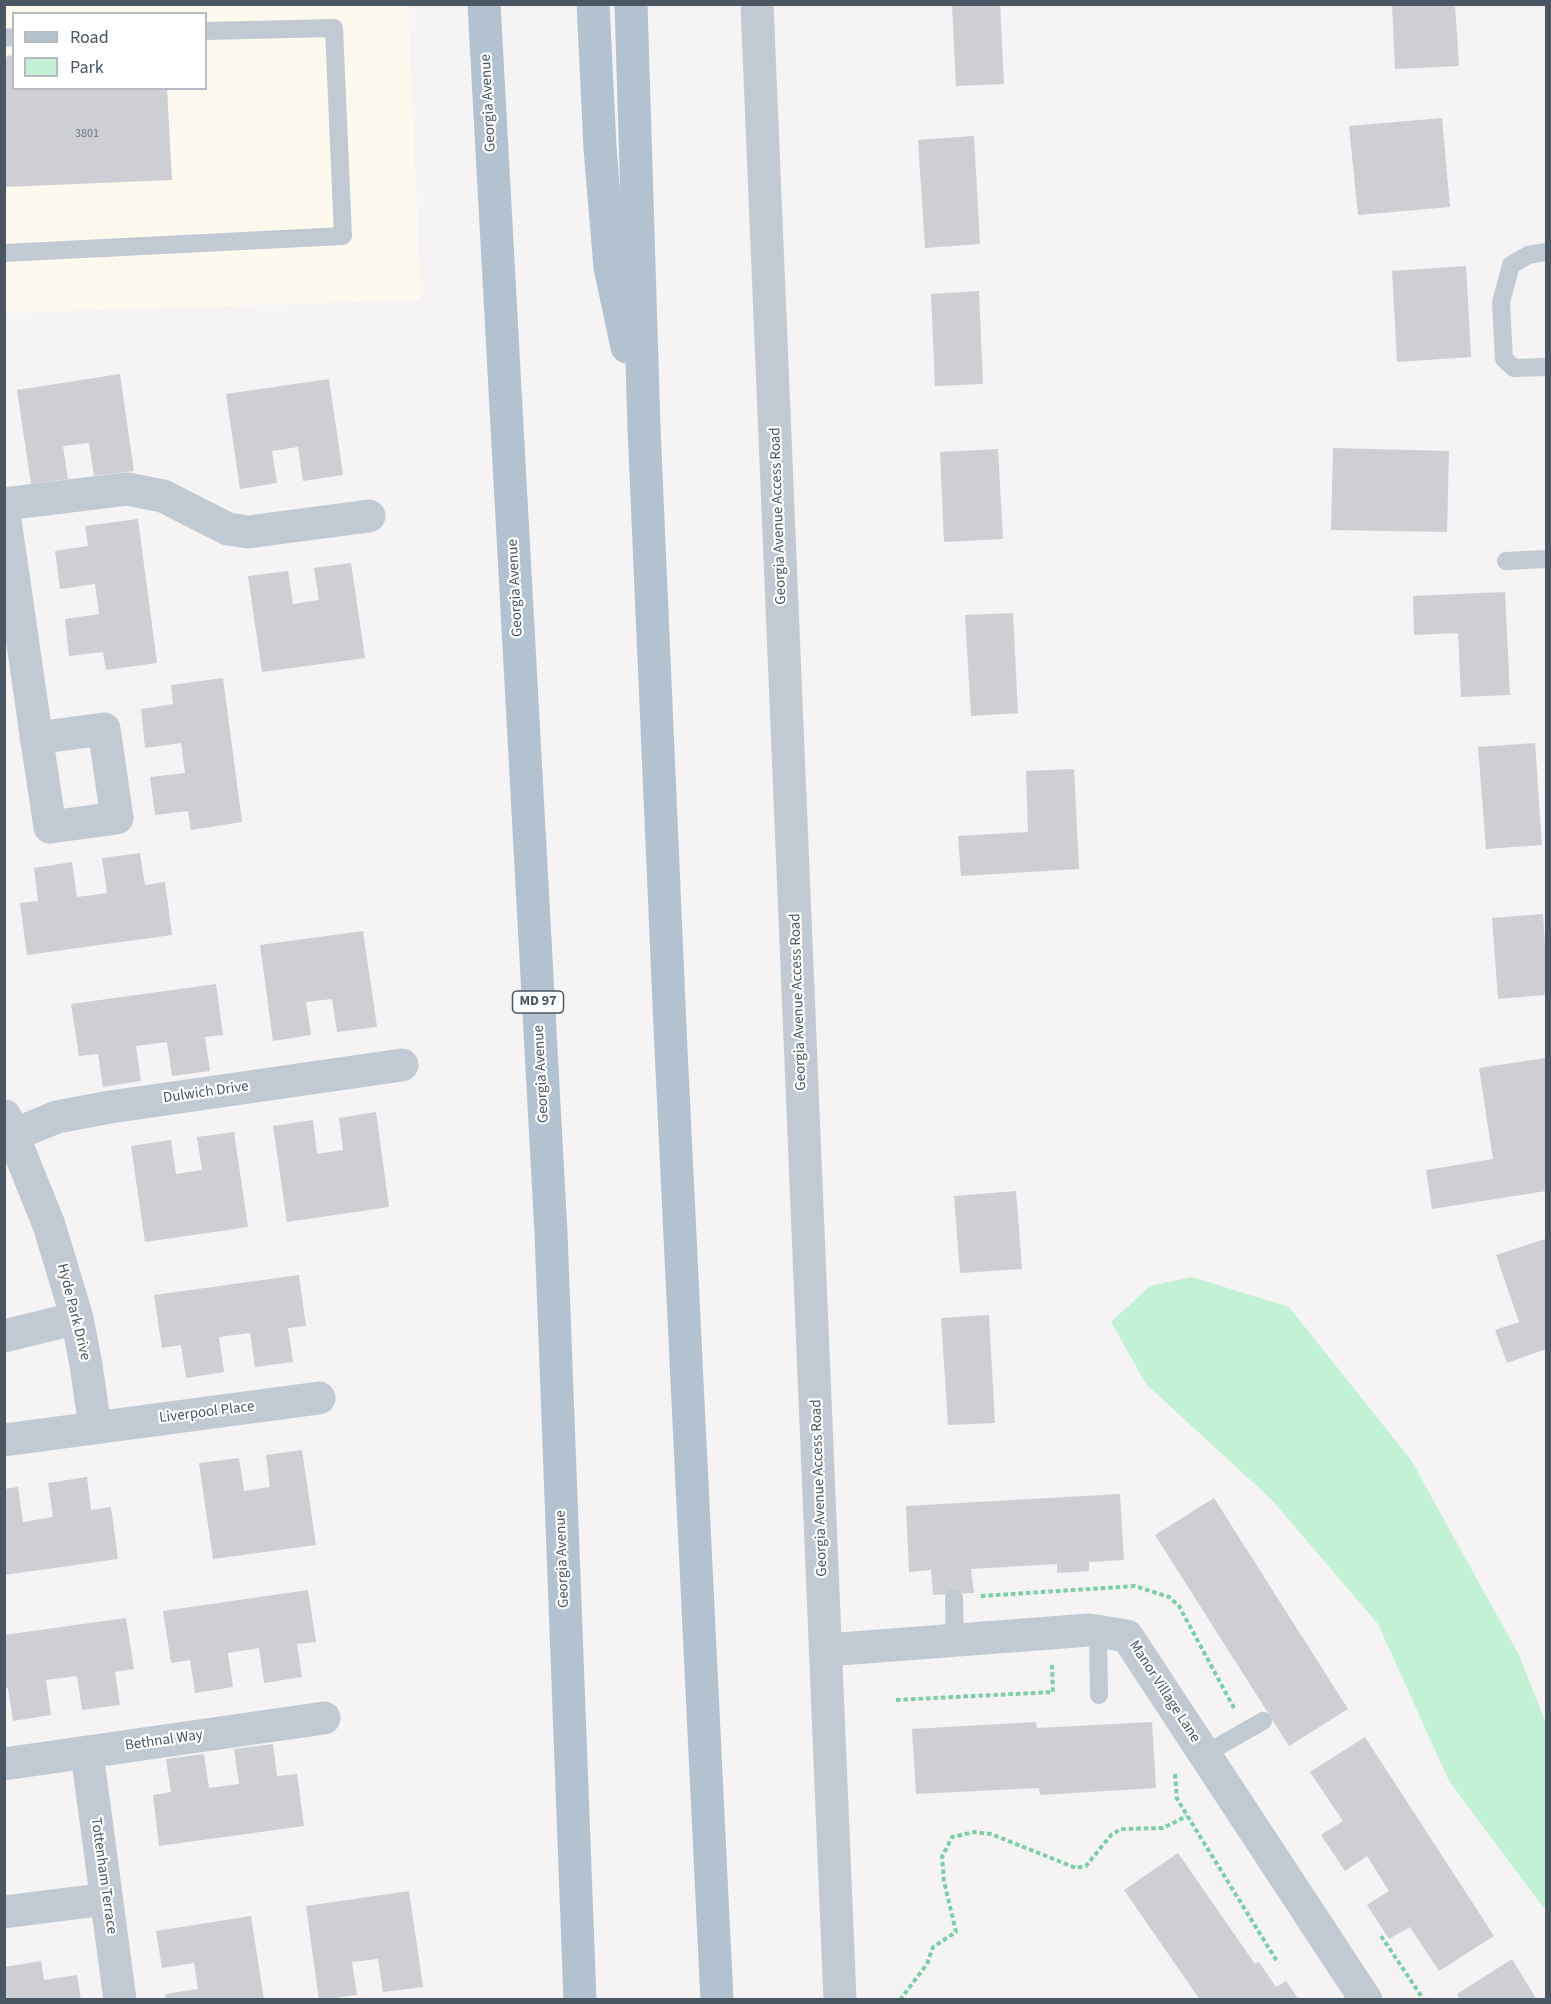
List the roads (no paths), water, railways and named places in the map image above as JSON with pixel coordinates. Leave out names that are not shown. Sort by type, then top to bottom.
[{"type":"main road","name":"Georgia Avenue","points":[[484,4],[551,1233],[580,2000]]},
{"type":"main road","points":[[593,4],[600,148],[610,267],[644,428]]},
{"type":"main road","points":[[631,4],[644,428],[717,2000]]},
{"type":"street","name":"Georgia Avenue Access Road","points":[[757,4],[840,2000]]},
{"type":"street","points":[[4,504],[127,489],[163,496],[228,529],[248,532],[369,516]]},
{"type":"street","points":[[4,513],[36,738]]},
{"type":"street","name":"Dulwich Drive","points":[[9,1125],[110,1107],[402,1065]]},
{"type":"street","name":"Hyde Park Drive","points":[[9,1125],[50,1225],[76,1318],[95,1427]]},
{"type":"street","points":[[4,1336],[76,1318]]},
{"type":"street","name":"Liverpool Place","points":[[95,1427],[319,1398]]},
{"type":"street","points":[[4,1440],[95,1427]]},
{"type":"street","name":"Manor Village Lane","points":[[827,1650],[1089,1630],[1098,1646],[1127,1636],[1366,2000]]},
{"type":"street","name":"Bethnal Way","points":[[4,1764],[324,1718]]},
{"type":"street","name":"Tottenham Terrace","points":[[87,1753],[120,2000]]},
{"type":"street","points":[[4,1912],[106,1899]]},
{"type":"lane","points":[[4,253],[343,237],[334,28],[207,31]]},
{"type":"lane","points":[[1546,252],[1528,255],[1511,265],[1501,302],[1504,358],[1514,368],[1546,367]]},
{"type":"lane","points":[[1506,561],[1546,559]]},
{"type":"lane","points":[[954,1598],[955,1640]]},
{"type":"lane","points":[[1098,1646],[1099,1695]]},
{"type":"lane","points":[[1205,1754],[1263,1721]]}]
